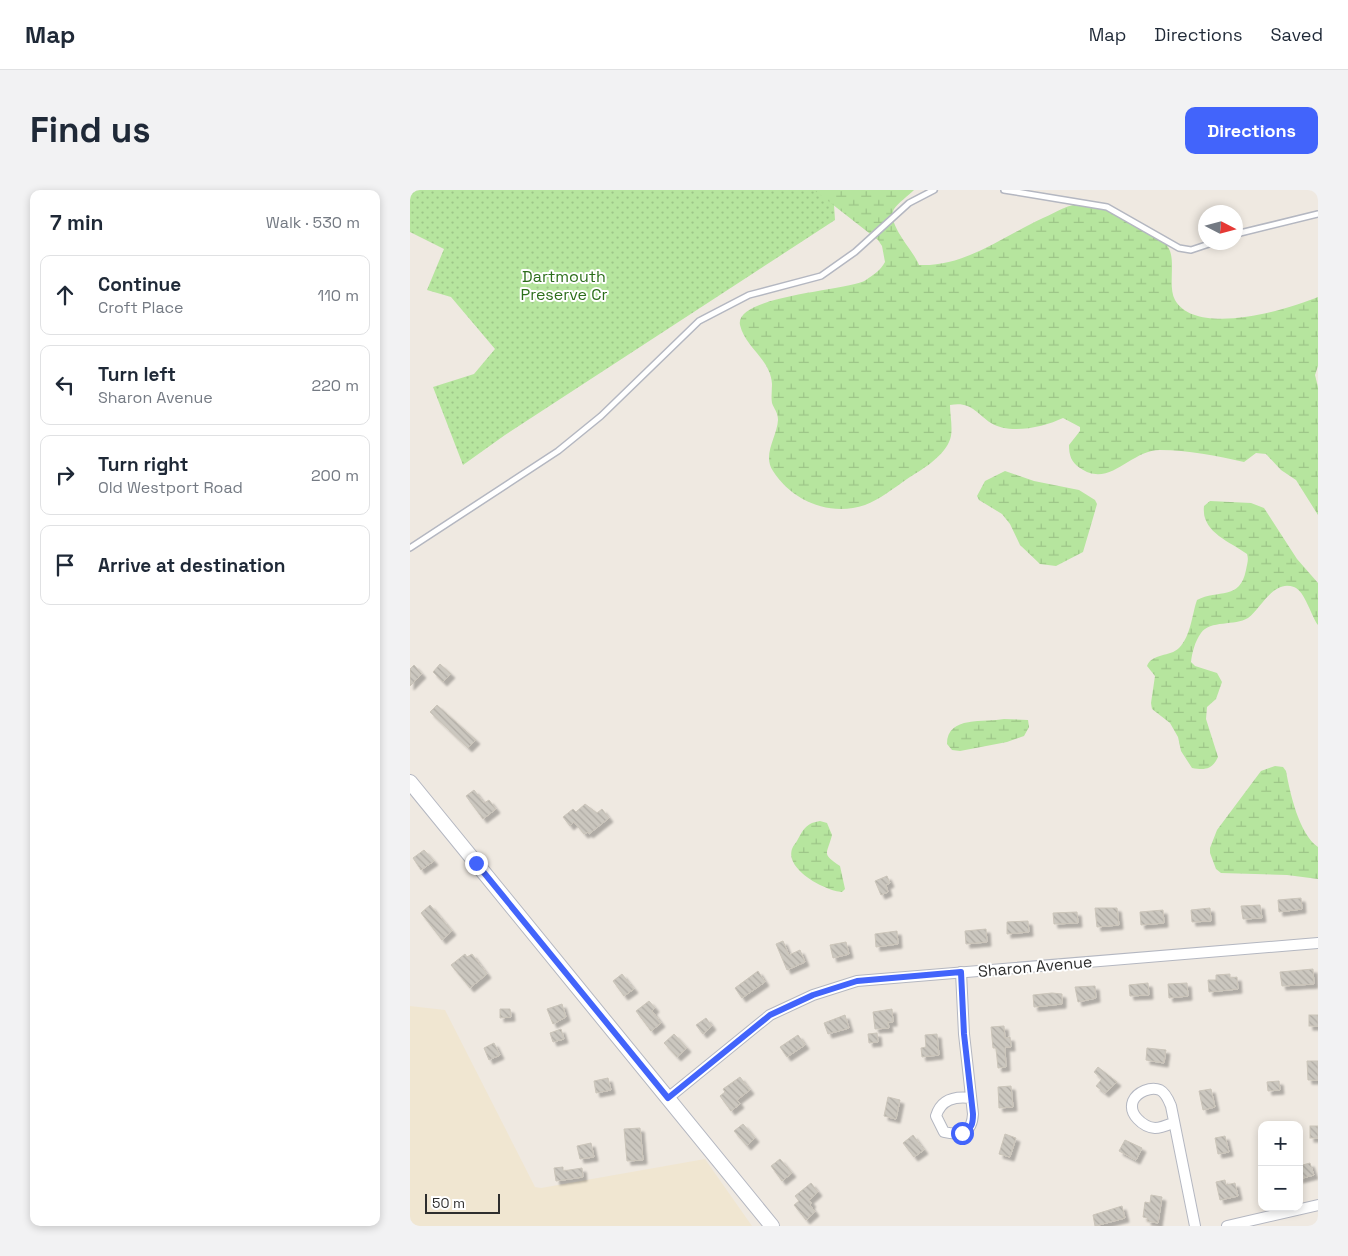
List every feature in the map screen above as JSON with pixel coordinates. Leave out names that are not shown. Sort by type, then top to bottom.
[{"type":"main road","points":[[410,782],[772,1226]]},
{"type":"street","name":"Sharon Avenue","points":[[668,1098],[770,1015],[813,995],[857,981],[1318,943]]},
{"type":"street","points":[[961,972],[970,1098]]},
{"type":"street","points":[[1174,1123],[1157,1128],[1146,1127],[1136,1118],[1133,1111],[1133,1102],[1141,1093],[1150,1089],[1160,1090],[1171,1106],[1195,1226]]},
{"type":"street","points":[[1227,1226],[1318,1205]]},
{"type":"lane","points":[[410,548],[558,451],[601,416],[699,321],[749,295],[821,276],[855,252],[909,203],[934,190]]},
{"type":"lane","points":[[1004,190],[1107,207],[1179,248],[1191,250],[1198,248]]},
{"type":"lane","points":[[1243,232],[1318,214]]},
{"type":"shaded area","points":[[410,1006],[445,1010],[535,1187],[541,1188],[705,1159],[752,1226],[410,1226]]},
{"type":"green space","name":"Dartmouth Preserve Cr","points":[[410,190],[833,190],[835,220],[505,435],[463,465],[433,387],[474,374],[495,349],[451,297],[427,290],[444,249],[410,232]]},
{"type":"green space","points":[[814,190],[914,190],[896,206],[893,215],[897,230],[919,265],[936,264],[968,256],[1060,210],[1071,205],[1083,203],[1100,206],[1123,214],[1147,227],[1165,242],[1170,251],[1172,263],[1173,295],[1175,300],[1186,311],[1202,317],[1221,319],[1243,317],[1286,308],[1318,297],[1318,366],[1315,375],[1318,387],[1318,515],[1296,480],[1281,470],[1266,454],[1256,453],[1244,462],[1192,452],[1160,450],[1139,456],[1111,472],[1091,473],[1077,466],[1070,455],[1069,445],[1080,431],[1080,427],[1063,418],[1037,427],[1008,429],[991,423],[968,406],[957,404],[950,405],[951,434],[946,448],[925,468],[870,503],[839,509],[813,504],[790,491],[781,482],[770,465],[769,452],[778,420],[772,403],[771,375],[743,333],[740,325],[743,315],[755,307],[773,300],[855,284],[866,280],[879,270],[885,262],[882,246],[878,240]]},
{"type":"green space","points":[[1005,471],[1034,481],[1079,490],[1095,500],[1097,504],[1083,552],[1056,566],[1040,564],[1020,545],[1010,524],[1002,514],[979,500],[977,496],[985,481]]},
{"type":"green space","points":[[1210,501],[1251,503],[1264,508],[1297,559],[1318,583],[1318,625],[1305,598],[1298,589],[1287,586],[1280,587],[1274,591],[1248,618],[1210,626],[1201,633],[1194,647],[1191,662],[1195,666],[1217,673],[1222,682],[1216,699],[1207,707],[1206,719],[1218,757],[1211,767],[1201,769],[1192,768],[1181,751],[1178,737],[1170,723],[1152,709],[1151,703],[1155,676],[1147,666],[1153,659],[1175,651],[1183,643],[1189,631],[1197,600],[1233,590],[1243,580],[1248,562],[1247,554],[1218,535],[1207,523],[1204,515],[1204,506]]},
{"type":"green space","points":[[1004,719],[1028,720],[1029,727],[1024,736],[1007,742],[960,751],[952,750],[947,744],[953,728],[960,724]]},
{"type":"green space","points":[[1275,766],[1283,767],[1286,771],[1296,812],[1311,841],[1318,847],[1318,879],[1287,875],[1221,873],[1216,869],[1210,848],[1217,830],[1261,771]]},
{"type":"green space","points":[[820,821],[827,823],[832,835],[827,853],[840,866],[845,889],[842,892],[826,888],[808,878],[801,872],[791,857],[793,848],[804,829],[812,823]]},
{"type":"building","points":[[440,664],[451,674],[443,682],[433,672]]},
{"type":"building","points":[[414,665],[422,674],[410,686],[410,669]]},
{"type":"building","points":[[437,705],[476,740],[468,748],[430,712]]},
{"type":"building","points":[[474,790],[484,803],[489,800],[496,809],[483,819],[466,796]]},
{"type":"building","points":[[585,804],[597,813],[602,809],[609,818],[589,834],[588,832],[584,834],[574,822],[570,826],[563,817],[573,809],[576,812]]},
{"type":"building","points":[[424,850],[434,861],[421,870],[413,858]]},
{"type":"building","points":[[887,876],[890,883],[886,885],[888,892],[881,895],[875,881]]},
{"type":"building","points":[[1301,898],[1302,909],[1279,912],[1278,900]]},
{"type":"building","points":[[430,905],[452,931],[442,940],[421,913]]},
{"type":"building","points":[[1260,905],[1262,918],[1243,919],[1241,906]]},
{"type":"building","points":[[1095,908],[1117,908],[1119,925],[1097,927]]},
{"type":"building","points":[[1210,908],[1211,921],[1192,922],[1191,910]]},
{"type":"building","points":[[1163,910],[1164,923],[1141,925],[1140,912]]},
{"type":"building","points":[[1077,912],[1078,923],[1054,924],[1053,913]]},
{"type":"building","points":[[1028,921],[1029,932],[1007,934],[1007,922]]},
{"type":"building","points":[[986,929],[987,942],[966,944],[965,931]]},
{"type":"building","points":[[897,931],[898,944],[876,947],[875,934]]},
{"type":"building","points":[[783,941],[789,955],[800,950],[805,962],[787,970],[776,944]]},
{"type":"building","points":[[846,942],[849,954],[833,958],[830,945]]},
{"type":"building","points":[[465,954],[467,957],[472,954],[487,974],[470,988],[451,965]]},
{"type":"building","points":[[1313,969],[1314,984],[1282,986],[1280,972]]},
{"type":"building","points":[[758,971],[765,982],[742,998],[735,988]]},
{"type":"building","points":[[622,974],[634,989],[624,996],[613,981]]},
{"type":"building","points":[[1230,974],[1230,978],[1237,977],[1238,989],[1209,992],[1208,980],[1216,980],[1216,975]]},
{"type":"building","points":[[1148,983],[1149,995],[1130,996],[1129,985]]},
{"type":"building","points":[[1187,983],[1188,996],[1169,998],[1168,984]]},
{"type":"building","points":[[1095,986],[1096,998],[1078,1002],[1075,987]]},
{"type":"building","points":[[1062,994],[1062,1004],[1034,1007],[1033,995]]},
{"type":"building","points":[[649,1001],[655,1008],[652,1011],[661,1023],[651,1031],[636,1011]]},
{"type":"building","points":[[562,1004],[566,1017],[553,1024],[547,1009]]},
{"type":"building","points":[[500,1009],[510,1009],[511,1017],[500,1018]]},
{"type":"building","points":[[892,1009],[893,1022],[888,1022],[889,1028],[875,1029],[873,1012]]},
{"type":"building","points":[[845,1015],[849,1028],[828,1034],[824,1023]]},
{"type":"building","points":[[1309,1015],[1318,1015],[1318,1026],[1309,1026]]},
{"type":"building","points":[[706,1018],[712,1026],[703,1034],[696,1025]]},
{"type":"building","points":[[1004,1026],[1005,1038],[1010,1037],[1011,1047],[1005,1047],[1006,1067],[998,1068],[996,1048],[993,1048],[991,1027]]},
{"type":"building","points":[[561,1029],[564,1039],[553,1042],[550,1033]]},
{"type":"building","points":[[877,1033],[878,1042],[869,1043],[868,1034]]},
{"type":"building","points":[[674,1034],[687,1048],[677,1057],[664,1043]]},
{"type":"building","points":[[937,1034],[939,1055],[922,1057],[921,1048],[926,1047],[925,1035]]},
{"type":"building","points":[[798,1035],[805,1045],[787,1057],[780,1047]]},
{"type":"building","points":[[494,1043],[500,1055],[489,1060],[484,1048]]},
{"type":"building","points":[[1147,1048],[1166,1050],[1164,1063],[1146,1060]]},
{"type":"building","points":[[1307,1061],[1318,1061],[1318,1080],[1308,1080]]},
{"type":"building","points":[[1098,1067],[1117,1082],[1105,1093],[1096,1086],[1102,1079],[1094,1072]]},
{"type":"building","points":[[740,1077],[750,1090],[737,1100],[740,1104],[731,1111],[720,1096],[725,1092],[723,1089]]},
{"type":"building","points":[[608,1078],[611,1090],[596,1093],[594,1081]]},
{"type":"building","points":[[1279,1081],[1280,1090],[1268,1091],[1267,1082]]},
{"type":"building","points":[[1011,1086],[1013,1107],[999,1108],[998,1087]]},
{"type":"building","points":[[1211,1089],[1215,1107],[1203,1110],[1199,1091]]},
{"type":"building","points":[[888,1097],[900,1100],[896,1119],[884,1116]]},
{"type":"building","points":[[743,1124],[755,1138],[747,1146],[734,1131]]},
{"type":"building","points":[[1310,1126],[1318,1126],[1318,1138],[1310,1138]]},
{"type":"building","points":[[640,1128],[643,1160],[627,1161],[624,1129]]},
{"type":"building","points":[[1005,1134],[1016,1138],[1010,1157],[999,1154]]},
{"type":"building","points":[[913,1135],[924,1150],[914,1157],[903,1143]]},
{"type":"building","points":[[1225,1136],[1229,1152],[1218,1154],[1215,1138]]},
{"type":"building","points":[[1125,1140],[1142,1148],[1136,1160],[1119,1151]]},
{"type":"building","points":[[591,1143],[594,1157],[580,1159],[577,1146]]},
{"type":"building","points":[[780,1159],[792,1173],[782,1181],[771,1166]]},
{"type":"building","points":[[1310,1163],[1314,1175],[1303,1178],[1303,1165]]},
{"type":"building","points":[[563,1167],[563,1171],[582,1168],[583,1177],[556,1181],[554,1168]]},
{"type":"building","points":[[1225,1180],[1226,1185],[1235,1183],[1238,1196],[1220,1200],[1216,1182]]},
{"type":"building","points":[[811,1183],[818,1192],[809,1200],[815,1212],[806,1220],[794,1205],[799,1201],[795,1196]]},
{"type":"building","points":[[1151,1195],[1162,1197],[1158,1223],[1147,1221],[1148,1218],[1143,1217],[1145,1202],[1150,1203]]},
{"type":"building","points":[[1122,1206],[1125,1218],[1095,1226],[1093,1215]]},
{"type":"route","points":[[476,863],[668,1098],[770,1015],[813,995],[857,981],[961,972],[964,1034],[973,1114],[972,1124],[968,1131],[962,1133]]}]
